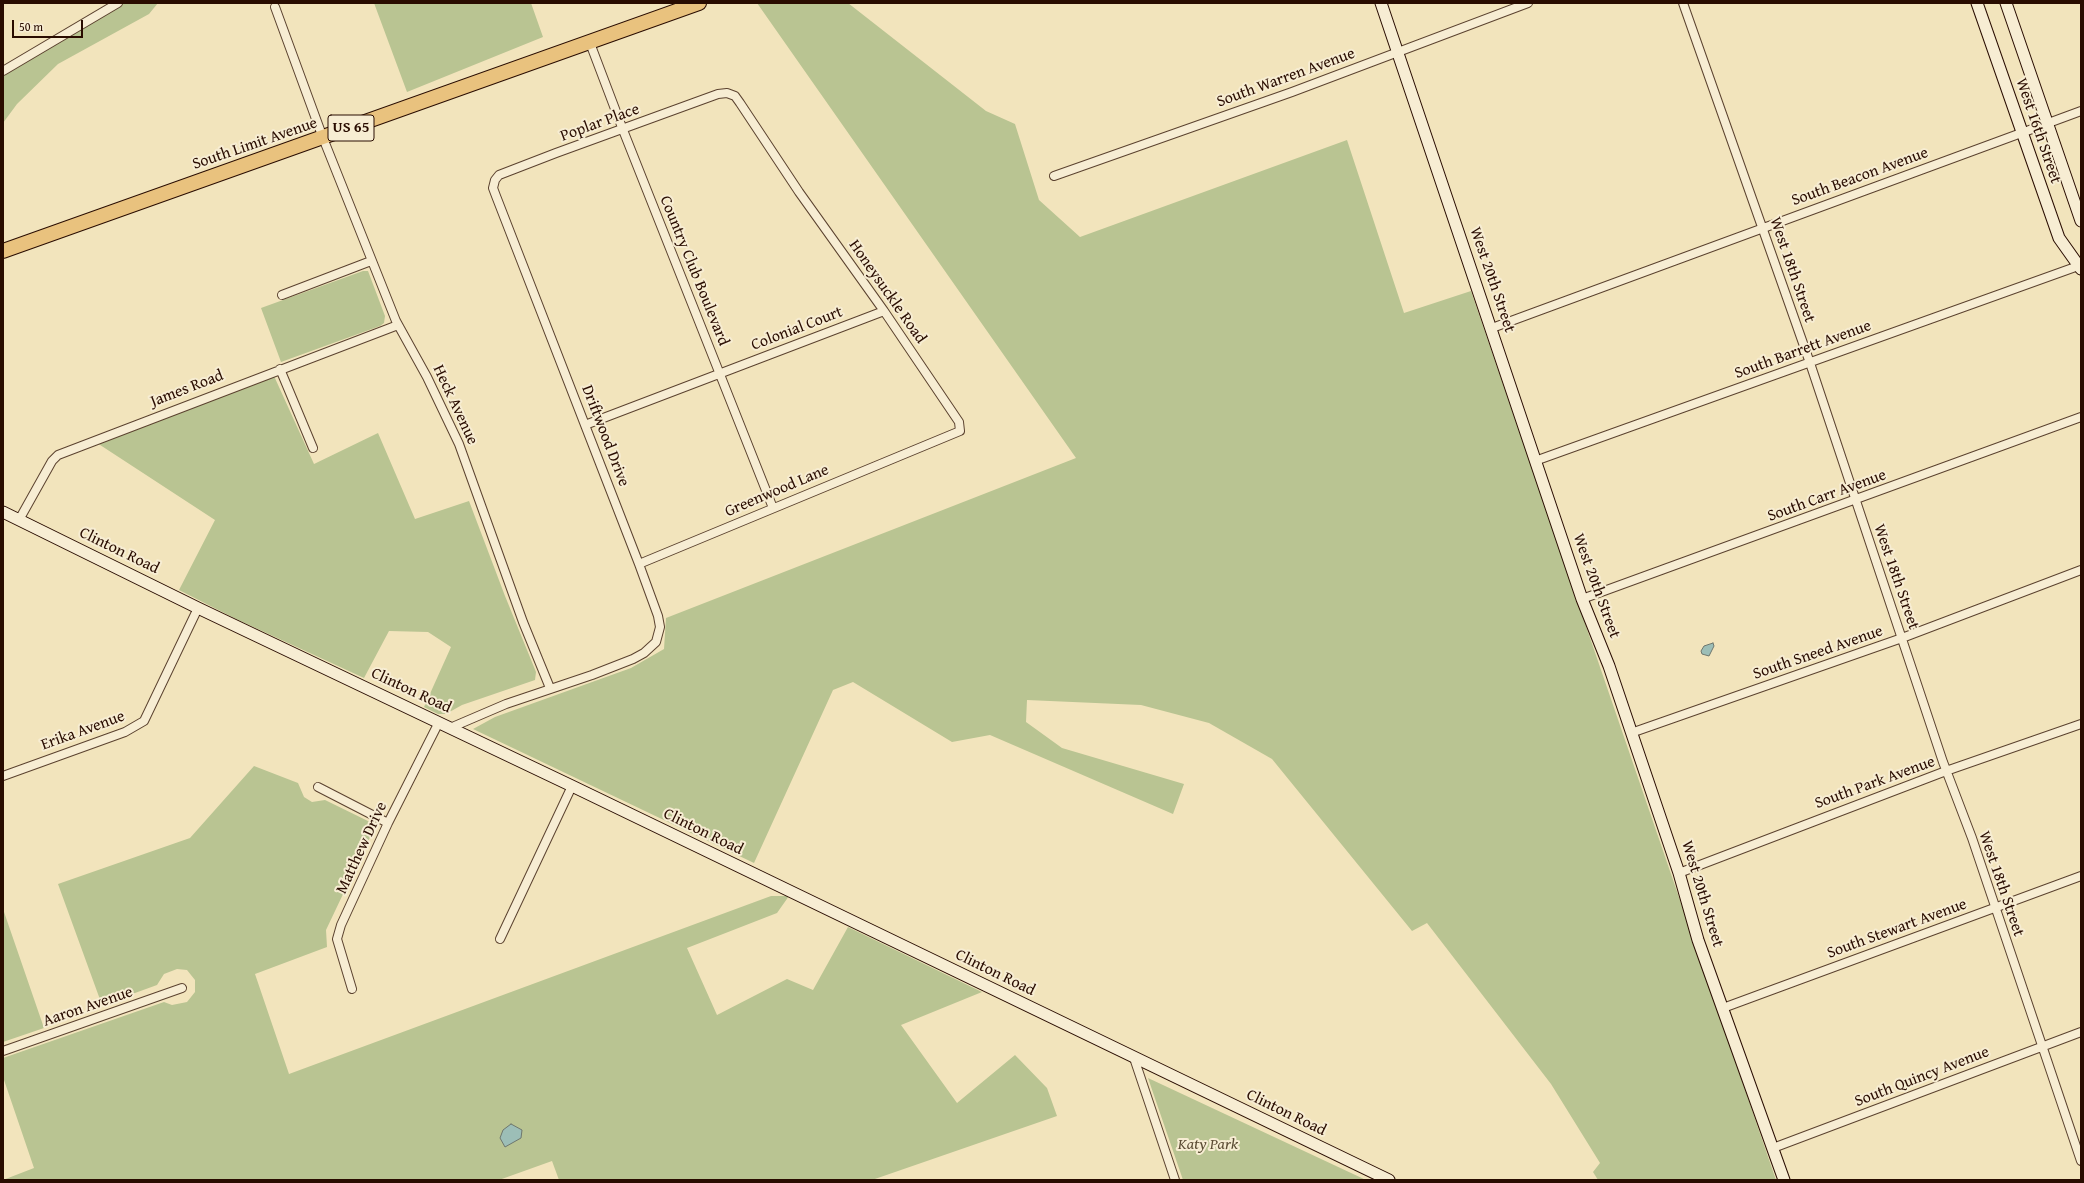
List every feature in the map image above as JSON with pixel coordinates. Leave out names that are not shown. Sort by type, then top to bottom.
[{"type":"highway","name":"South Limit Avenue","points":[[3,252],[699,3]]},
{"type":"street","points":[[3,71],[118,3]]},
{"type":"street","name":"West 20th Street","points":[[1381,3],[1492,328],[1582,599],[1609,666],[1680,873],[1698,940],[1784,1180]]},
{"type":"street","name":"South Warren Avenue","points":[[1054,176],[1292,92],[1528,3]]},
{"type":"street","name":"West 18th Street","points":[[1683,3],[1810,363],[1946,771],[1995,907],[2017,976],[2044,1047],[2081,1161]]},
{"type":"street","name":"West 16th Street","points":[[1977,3],[2021,133],[2059,238],[2081,264]]},
{"type":"street","name":"West 16th Street","points":[[2006,3],[2081,221]]},
{"type":"street","name":"Heck Avenue","points":[[275,7],[371,261],[398,324],[427,377],[459,444],[523,622],[550,688]]},
{"type":"street","name":"Country Club Boulevard","points":[[590,43],[773,508]]},
{"type":"street","name":"Poplar Place","points":[[517,250],[494,188],[495,180],[499,175],[718,94],[727,93],[735,96],[765,141]]},
{"type":"street","name":"South Beacon Avenue","points":[[1492,328],[2081,111]]},
{"type":"street","name":"Honeysuckle Road","points":[[765,141],[799,192],[884,311],[960,427],[960,431],[926,445]]},
{"type":"street","name":"Driftwood Drive","points":[[517,250],[586,425],[658,616],[659,635],[651,648],[633,659],[592,675],[550,688]]},
{"type":"street","points":[[282,295],[371,261]]},
{"type":"street","name":"South Barrett Avenue","points":[[1535,461],[2081,264]]},
{"type":"street","name":"Colonial Court","points":[[586,425],[884,311]]},
{"type":"street","name":"James Road","points":[[19,520],[52,461],[58,455],[398,324]]},
{"type":"street","points":[[280,369],[313,448]]},
{"type":"street","name":"South Carr Avenue","points":[[1582,599],[2081,417]]},
{"type":"street","name":"Greenwood Lane","points":[[639,564],[926,445]]},
{"type":"street","name":"Clinton Road","points":[[3,512],[198,608],[439,722],[1389,1180]]},
{"type":"street","name":"South Sneed Avenue","points":[[1631,733],[1902,638],[2081,570]]},
{"type":"street","name":"Erika Avenue","points":[[3,776],[125,732],[144,721],[198,608]]},
{"type":"street","points":[[450,728],[550,688]]},
{"type":"street","name":"Matthew Drive","points":[[352,989],[337,939],[341,925],[388,823],[439,722]]},
{"type":"street","name":"South Park Avenue","points":[[1680,873],[1946,771],[2081,724]]},
{"type":"street","points":[[500,939],[572,786]]},
{"type":"street","points":[[318,787],[388,823]]},
{"type":"street","name":"South Stewart Avenue","points":[[1723,1008],[2081,876]]},
{"type":"street","name":"Aaron Avenue","points":[[3,1051],[182,988]]},
{"type":"street","name":"South Quincy Avenue","points":[[1773,1148],[2081,1032]]},
{"type":"street","points":[[1134,1058],[1175,1180]]},
{"type":"green space","points":[[118,3],[158,3],[149,14],[58,64],[17,104],[3,123],[3,73]]},
{"type":"green space","points":[[374,3],[531,3],[543,37],[407,92]]},
{"type":"green space","points":[[757,3],[848,3],[986,111],[1015,124],[1039,200],[1080,237],[1347,140],[1404,313],[1471,291],[1776,1180],[1598,1180],[1593,1172],[1600,1163],[1551,1084],[1427,923],[1412,931],[1272,759],[1209,723],[1141,705],[1027,700],[1026,722],[1062,748],[1184,784],[1173,814],[990,735],[952,742],[853,682],[833,690],[754,863],[473,729],[495,717],[631,668],[664,649],[666,618],[1076,458]]},
{"type":"green space","points":[[363,271],[368,271],[385,316],[384,323],[380,326],[281,362],[261,308]]},
{"type":"green space","points":[[274,376],[314,464],[378,433],[415,519],[469,501],[536,672],[535,680],[462,705],[446,714],[438,714],[424,707],[451,647],[428,632],[389,631],[364,678],[236,619],[179,590],[215,520],[94,441]]},
{"type":"green space","points":[[254,766],[298,783],[304,797],[312,802],[325,800],[370,822],[373,831],[326,930],[327,947],[255,974],[289,1074],[771,896],[789,896],[777,913],[687,948],[717,1015],[787,979],[813,990],[848,927],[982,992],[901,1025],[957,1103],[1015,1055],[1047,1088],[1057,1116],[872,1180],[559,1180],[552,1161],[499,1180],[3,1180],[34,1168],[3,1077],[3,1058],[164,1002],[172,1005],[187,1002],[195,992],[195,980],[187,970],[177,969],[164,974],[157,985],[102,1005],[58,884],[190,838]]},
{"type":"green space","points":[[3,909],[44,1028],[3,1042]]},
{"type":"green space","name":"Katy Park","points":[[1148,1078],[1366,1180],[1183,1180]]},
{"type":"water","points":[[1713,643],[1714,646],[1709,656],[1702,654],[1701,651],[1704,646]]},
{"type":"water","points":[[511,1124],[522,1130],[521,1138],[505,1147],[500,1138],[503,1130]]}]
